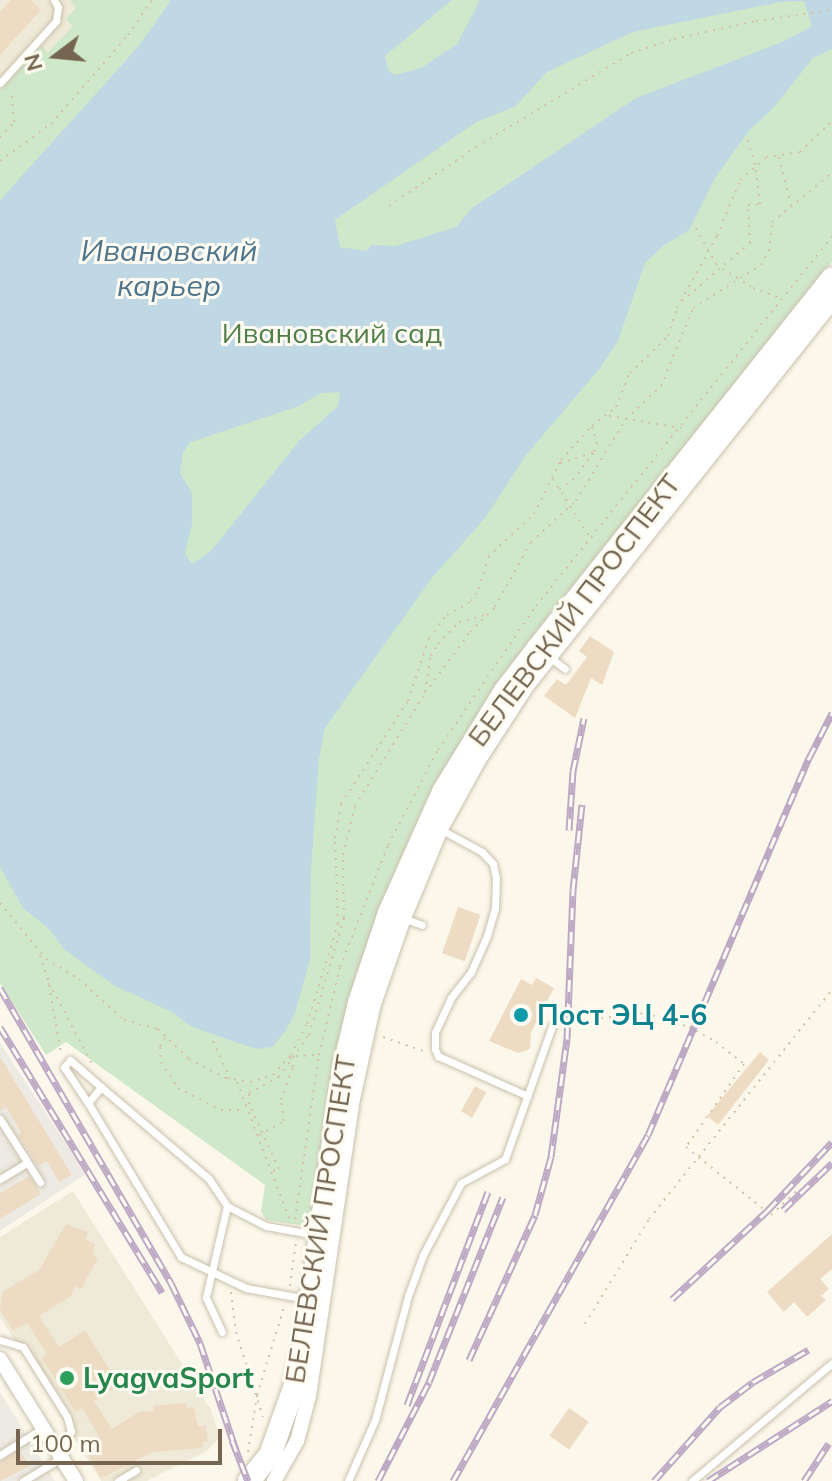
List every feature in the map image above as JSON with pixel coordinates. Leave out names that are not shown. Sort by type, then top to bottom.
[{"type":"street","name":"БЕЛЕВСКИЙ ПРОСПЕКТ","points":[[318,1301],[320,1236],[351,1030],[468,749],[832,279]]},
{"type":"street","name":"БЕЛЕВСКИЙ ПРОСПЕКТ","points":[[544,653],[832,302]]},
{"type":"street","name":"БЕЛЕВСКИЙ ПРОСПЕКТ","points":[[260,1475],[285,1419],[318,1301],[366,1033],[396,916]]},
{"type":"street","points":[[0,1359],[76,1481]]},
{"type":"lane","points":[[3,80],[56,21],[58,7],[54,0]]},
{"type":"lane","points":[[544,653],[565,669]]},
{"type":"lane","points":[[435,826],[482,852],[493,864],[496,878],[495,908],[487,936],[471,972],[451,998],[435,1033],[438,1056],[528,1096]]},
{"type":"lane","points":[[396,916],[422,925]]},
{"type":"lane","points":[[348,1481],[375,1420],[408,1296],[423,1255],[461,1183],[505,1159],[552,1026]]},
{"type":"lane","points":[[318,1301],[287,1297],[229,1282],[181,1257],[64,1067],[70,1060],[209,1179],[227,1206],[266,1226],[320,1236]]},
{"type":"lane","points":[[88,1103],[101,1087]]},
{"type":"lane","points":[[0,1119],[40,1182]]},
{"type":"lane","points":[[0,1179],[27,1163]]},
{"type":"lane","points":[[222,1332],[206,1297],[227,1206]]},
{"type":"lane","points":[[0,1340],[23,1347],[67,1417],[71,1431],[60,1456],[23,1481]]},
{"type":"lane","points":[[692,1481],[832,1363]]},
{"type":"lane","points":[[0,1455],[43,1428]]},
{"type":"lane","points":[[118,1481],[136,1470]]},
{"type":"path","points":[[0,161],[51,124],[128,35],[150,1]]},
{"type":"path","points":[[389,206],[476,147],[631,53],[715,30],[832,10]]},
{"type":"path","points":[[0,138],[14,122],[13,98],[3,80]]},
{"type":"path","points":[[0,903],[40,954],[79,979],[124,1020],[152,1026],[189,1059],[231,1079],[261,1080],[273,1075],[291,1055],[307,1024],[338,924],[334,851],[341,804],[408,701],[416,668],[433,631],[447,615],[471,601],[479,589],[488,557],[534,514],[559,463],[592,426],[616,407],[630,373],[668,336],[677,308],[709,253],[735,189],[766,157],[800,152],[832,121]]},
{"type":"path","points":[[677,308],[750,243],[748,205],[760,204],[748,140]]},
{"type":"path","points":[[779,156],[792,206]]},
{"type":"path","points":[[273,1171],[279,1169],[249,1104],[249,1093],[275,1080],[297,1056],[309,1035],[344,918],[343,855],[351,814],[425,693],[487,615],[531,542],[571,507],[609,452],[626,419],[661,386],[693,308],[765,261],[771,224],[832,173]]},
{"type":"path","points":[[696,228],[709,253],[722,268],[738,279],[782,298]]},
{"type":"path","points":[[608,416],[681,428]]},
{"type":"path","points":[[559,489],[579,473],[594,452],[597,444],[592,426]]},
{"type":"path","points":[[559,463],[594,452]]},
{"type":"path","points":[[552,478],[591,539]]},
{"type":"path","points":[[425,693],[431,656],[438,644],[459,622],[487,615]]},
{"type":"path","points":[[40,954],[49,983],[64,1067]]},
{"type":"path","points":[[49,983],[85,1045],[101,1087]]},
{"type":"path","points":[[585,1324],[649,1219],[832,990]]},
{"type":"path","points":[[552,1026],[569,1019],[645,1013],[703,1034],[744,1064],[686,1147],[771,1215],[799,1189]]},
{"type":"path","points":[[366,1033],[438,1056]]},
{"type":"path","points":[[166,1037],[160,1047],[161,1062],[178,1088],[221,1110],[246,1109]]},
{"type":"path","points":[[213,1041],[231,1079]]},
{"type":"path","points":[[291,1055],[319,1055]]},
{"type":"path","points":[[259,1135],[284,1121],[281,1100],[292,1062],[291,1055]]},
{"type":"path","points":[[237,1081],[290,1215],[296,1249],[287,1297],[257,1395],[260,1475]]},
{"type":"path","points":[[229,1282],[236,1332],[264,1420]]},
{"type":"shaded area","points":[[0,0],[70,0],[77,8],[74,25],[48,53],[42,46],[0,90]]},
{"type":"shaded area","points":[[0,1043],[86,1174],[0,1231]]},
{"type":"shaded area","points":[[73,1191],[211,1410],[220,1437],[207,1451],[147,1481],[101,1481],[0,1317],[0,1237]]},
{"type":"shaded area","points":[[0,1392],[55,1481],[0,1481]]},
{"type":"green space","name":"Ивановский карьер","points":[[70,0],[832,0],[832,262],[515,660],[436,781],[398,864],[356,973],[333,1067],[311,1223],[299,1225],[266,1220],[261,1212],[265,1185],[66,1042],[46,1055],[0,983],[0,90],[41,45],[48,52],[73,26],[66,19],[76,8]]},
{"type":"water","name":"Ивановский карьер","points":[[171,0],[452,0],[385,56],[388,70],[395,75],[421,68],[457,44],[480,0],[832,0],[832,49],[813,58],[775,106],[748,132],[715,178],[689,230],[663,246],[645,263],[618,341],[601,367],[527,454],[485,518],[432,578],[325,728],[319,759],[311,870],[310,960],[295,1013],[272,1047],[256,1049],[192,1027],[172,1012],[115,986],[64,949],[49,929],[23,908],[0,867],[0,200],[138,47]],"holes":[[[804,1],[812,26],[782,42],[636,98],[472,208],[456,227],[395,246],[372,245],[366,251],[340,247],[335,220],[476,122],[516,106],[547,72],[633,32],[780,2]],[[340,392],[338,406],[300,440],[211,551],[192,564],[185,554],[192,524],[192,493],[180,473],[183,452],[191,442],[299,406],[321,393]]]},
{"type":"building","points":[[11,0],[30,0],[41,10],[0,55],[0,12]]},
{"type":"building","points":[[590,636],[614,652],[602,685],[591,678],[575,718],[544,696],[557,679],[566,685],[587,657],[579,651]]},
{"type":"building","points":[[458,907],[481,915],[465,961],[442,953]]},
{"type":"building","name":"Пост ЭЦ 4-6","points":[[536,978],[554,988],[531,1032],[530,1049],[518,1053],[489,1041],[521,979],[532,985]]},
{"type":"building","points":[[760,1052],[769,1060],[718,1125],[707,1116]]},
{"type":"building","points":[[0,1057],[72,1175],[59,1182],[47,1161],[38,1166],[18,1135],[21,1133],[6,1107],[0,1111]]},
{"type":"building","points":[[475,1086],[486,1092],[472,1118],[461,1111]]},
{"type":"building","points":[[29,1176],[41,1194],[0,1219],[0,1193]]},
{"type":"building","points":[[66,1224],[88,1232],[85,1239],[95,1244],[93,1255],[98,1258],[81,1289],[76,1286],[70,1297],[39,1316],[59,1347],[85,1330],[119,1385],[94,1401],[112,1429],[139,1412],[154,1411],[153,1406],[186,1403],[187,1408],[194,1407],[198,1426],[206,1426],[208,1442],[203,1442],[203,1448],[152,1452],[101,1478],[83,1446],[99,1436],[82,1408],[76,1412],[42,1358],[47,1354],[27,1323],[13,1331],[0,1310],[2,1292],[39,1270]]},
{"type":"building","points":[[832,1234],[832,1269],[820,1279],[829,1289],[821,1296],[826,1300],[807,1317],[794,1302],[784,1312],[767,1292]]},
{"type":"building","points":[[569,1408],[589,1422],[569,1450],[549,1436]]},
{"type":"building","points":[[19,1451],[30,1466],[0,1481],[0,1461]]},
{"type":"railway","points":[[453,1481],[648,1135],[809,758],[832,713]]},
{"type":"railway","points":[[569,830],[573,771],[584,718]]},
{"type":"railway","points":[[469,1360],[535,1215],[551,1157],[567,1039],[573,890],[582,804]]},
{"type":"railway","points":[[0,988],[171,1283],[200,1343],[236,1450]]},
{"type":"railway","points":[[0,1027],[162,1292]]},
{"type":"railway","points":[[672,1299],[768,1210],[832,1142]]},
{"type":"railway","points":[[783,1210],[832,1163]]},
{"type":"railway","points":[[407,1405],[488,1192]]},
{"type":"railway","points":[[378,1481],[429,1382],[503,1197]]},
{"type":"railway","points":[[654,1481],[720,1407],[753,1382],[808,1350]]},
{"type":"railway","points":[[708,1481],[832,1401]]},
{"type":"railway","points":[[232,1440],[248,1481]]},
{"type":"railway","points":[[804,1481],[829,1443]]},
{"type":"place","name":"Пост ЭЦ 4-6","points":[[521,1015]]},
{"type":"place","name":"LyagvaSport","points":[[67,1378]]},
{"type":"park label","name":"Ивановский сад","points":[[332,333]]}]
